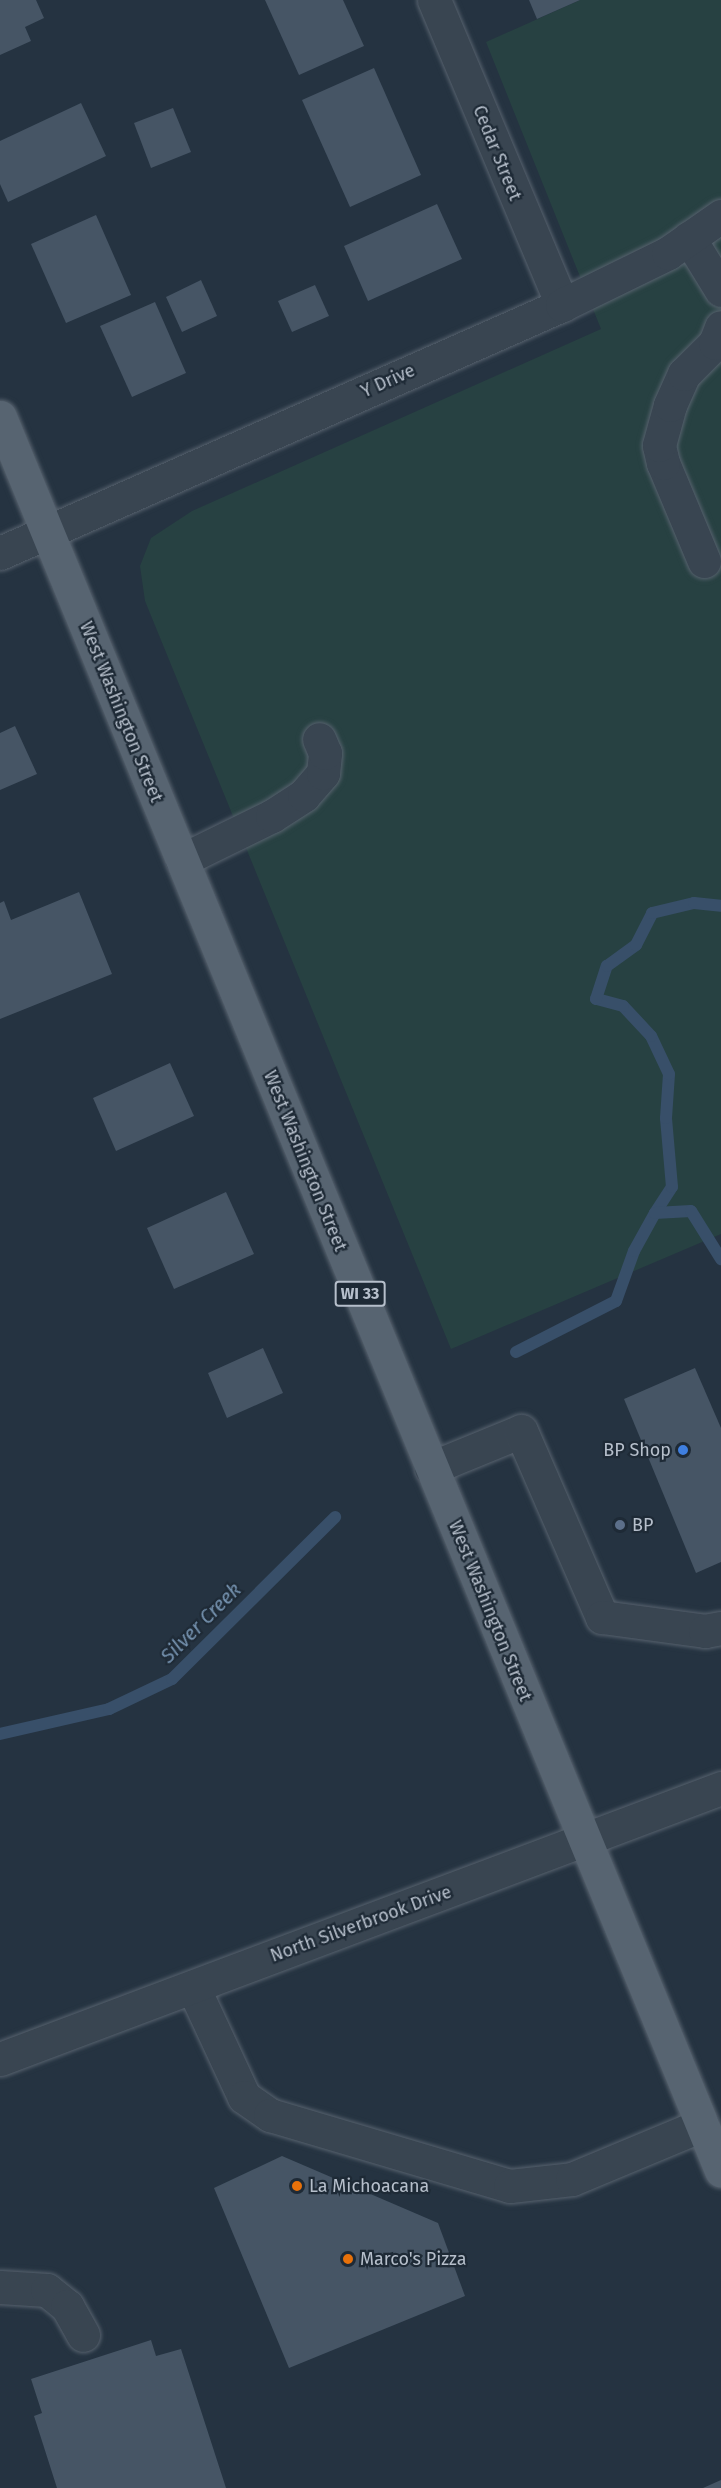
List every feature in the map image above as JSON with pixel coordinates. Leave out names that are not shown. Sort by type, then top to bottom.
[{"type":"main road","name":"West Washington Street","points":[[0,417],[584,1841],[721,2169]]},
{"type":"street","name":"Cedar Street","points":[[434,0],[562,305]]},
{"type":"street","name":"Y Drive","points":[[0,553],[562,305],[659,258],[721,216]]},
{"type":"street","points":[[689,238],[721,290]]},
{"type":"street","points":[[704,561],[663,463],[659,445],[670,405],[684,374],[715,343],[721,327]]},
{"type":"street","points":[[182,860],[273,816],[304,795],[323,773],[326,753],[319,739]]},
{"type":"street","points":[[431,1468],[521,1431],[602,1617],[705,1632],[721,1628]]},
{"type":"street","name":"North Silverbrook Drive","points":[[0,2059],[721,1788]]},
{"type":"street","points":[[194,1987],[244,2097],[270,2115],[510,2186],[572,2179],[702,2125]]},
{"type":"street","points":[[0,2287],[47,2290],[67,2306],[83,2335]]},
{"type":"green space","points":[[580,0],[721,0],[721,1234],[451,1349],[145,601],[140,566],[151,538],[192,511],[601,329],[486,42]]},
{"type":"building","points":[[0,0],[36,0],[44,18],[25,27],[31,41],[0,55]]},
{"type":"building","points":[[265,0],[343,0],[364,46],[299,75]]},
{"type":"building","points":[[529,0],[580,0],[537,19]]},
{"type":"building","points":[[374,68],[421,175],[350,207],[302,100]]},
{"type":"building","points":[[81,103],[106,156],[8,202],[0,184],[0,141]]},
{"type":"building","points":[[173,108],[191,152],[151,168],[134,123]]},
{"type":"building","points":[[437,204],[462,259],[368,301],[344,246]]},
{"type":"building","points":[[96,215],[131,295],[66,323],[31,244]]},
{"type":"building","points":[[201,280],[217,316],[182,332],[166,297]]},
{"type":"building","points":[[315,285],[329,316],[292,332],[278,301]]},
{"type":"building","points":[[155,302],[186,373],[132,397],[100,326]]},
{"type":"building","points":[[15,726],[37,774],[0,790],[0,733]]},
{"type":"building","points":[[79,892],[112,974],[0,1019],[0,903],[4,901],[11,920]]},
{"type":"building","points":[[170,1063],[194,1116],[116,1151],[93,1098]]},
{"type":"building","points":[[226,1192],[254,1254],[174,1289],[147,1228]]},
{"type":"building","points":[[263,1348],[283,1393],[227,1418],[208,1373]]},
{"type":"building","name":"BP Shop","points":[[695,1368],[721,1428],[721,1562],[696,1573],[624,1399]]},
{"type":"building","name":"Marco's Pizza","points":[[282,2156],[438,2223],[465,2296],[289,2368],[214,2188]]},
{"type":"building","points":[[151,2340],[156,2356],[181,2349],[226,2488],[57,2488],[34,2416],[42,2413],[31,2379]]},
{"type":"building","points":[[721,2480],[721,2488],[703,2488]]},
{"type":"waterway","points":[[655,1213],[672,1187],[666,1118],[669,1074],[651,1036],[623,1006],[596,999],[607,966],[636,945],[652,913],[694,903],[721,906]]},
{"type":"waterway","name":"Silver Creek","points":[[516,1352],[616,1301],[634,1251],[655,1213],[691,1211],[721,1259]]},
{"type":"waterway","name":"Silver Creek","points":[[0,1734],[109,1709],[172,1679],[335,1517]]},
{"type":"place","name":"BP Shop","points":[[683,1450]]},
{"type":"place","name":"BP","points":[[620,1525]]},
{"type":"place","name":"La Michoacana","points":[[297,2186]]},
{"type":"place","name":"Marco's Pizza","points":[[348,2259]]}]
